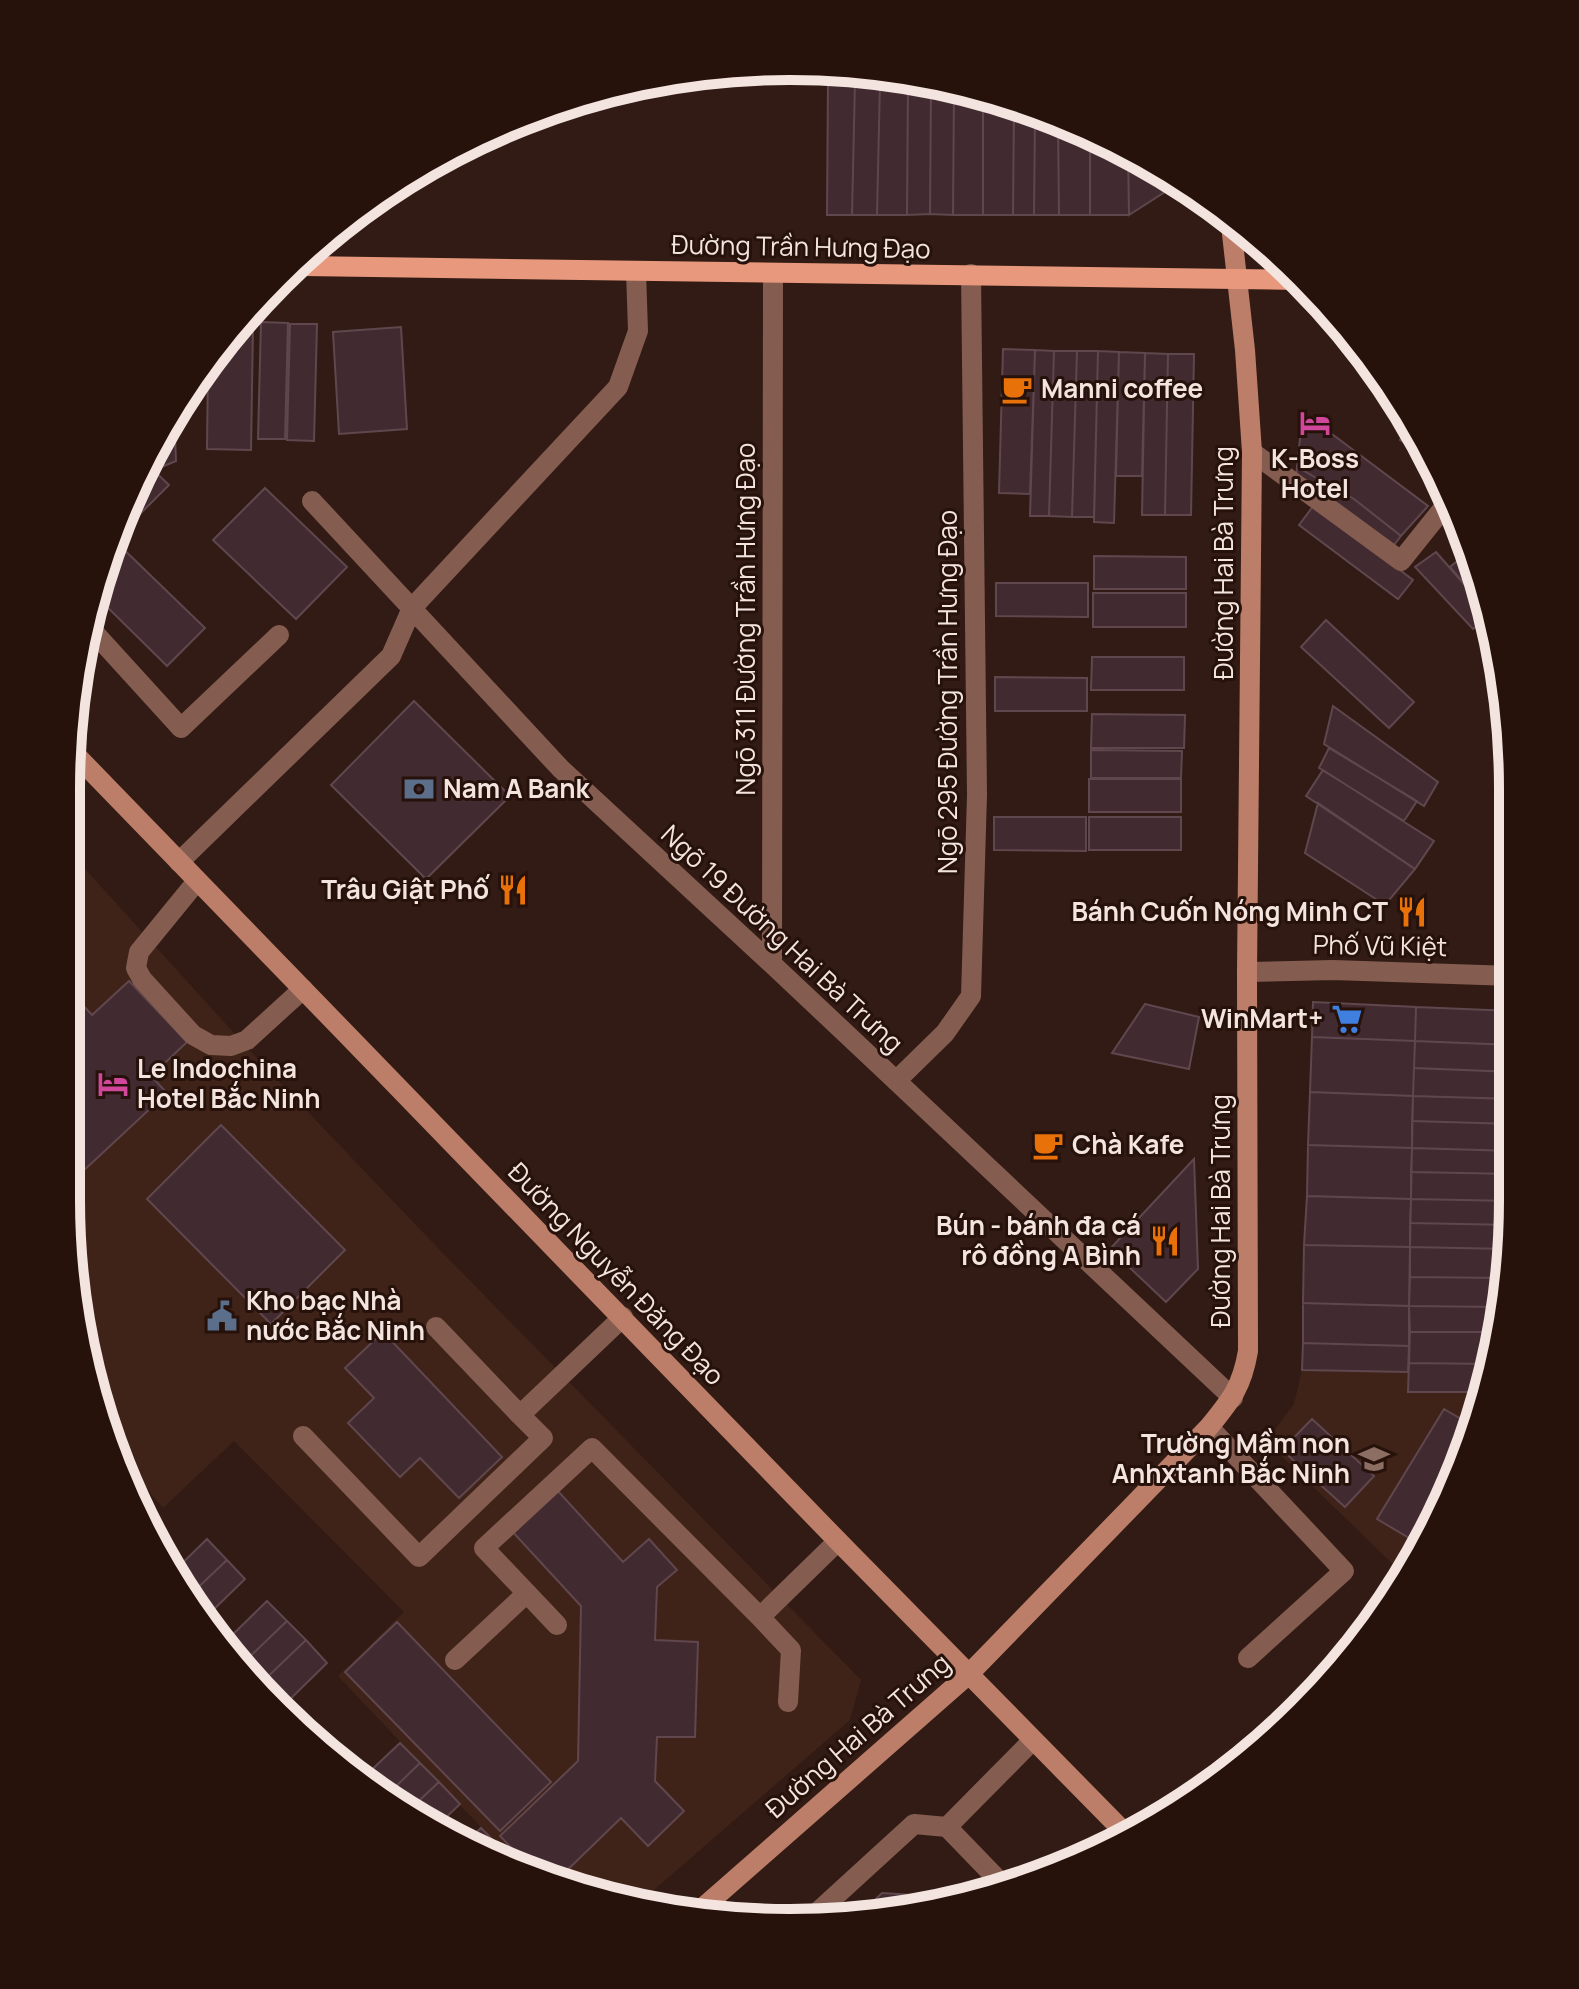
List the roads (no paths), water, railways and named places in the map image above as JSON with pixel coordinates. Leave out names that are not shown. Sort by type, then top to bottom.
[{"type":"main road","name":"Đường Hai Bà Trưng","points":[[707,1904],[969,1674],[1209,1427],[1233,1398],[1242,1380],[1248,1351],[1247,972],[1252,452],[1232,236]]},
{"type":"main road","name":"Đường Trần Hưng Đạo","points":[[316,262],[636,271],[1283,280]]},
{"type":"main road","name":"Đường Nguyễn Đăng Đạo","points":[[81,761],[1119,1827]]},
{"type":"street","points":[[179,862],[391,656],[412,608],[618,387],[638,331],[636,271]]},
{"type":"street","name":"Ngõ 311 Đường Trần Hưng Đạo","points":[[772,964],[773,273]]},
{"type":"street","name":"Ngõ 295 Đường Trần Hưng Đạo","points":[[896,1081],[945,1033],[971,996],[977,795],[971,274]]},
{"type":"street","points":[[1252,452],[1401,561],[1442,510]]},
{"type":"street","name":"Ngõ 19 Đường Hai Bà Trưng","points":[[312,501],[561,769],[1233,1398]]},
{"type":"street","points":[[97,636],[181,728],[279,635]]},
{"type":"street","points":[[197,881],[139,952],[136,962],[142,979],[193,1035],[211,1045],[239,1045],[255,1035],[303,989]]},
{"type":"street","name":"Phố Vũ Kiệt","points":[[1247,972],[1333,970],[1499,976]]},
{"type":"street","points":[[520,1415],[623,1317]]},
{"type":"street","points":[[303,1436],[419,1557],[543,1438],[436,1327]]},
{"type":"street","points":[[1209,1427],[1344,1571],[1248,1658]]},
{"type":"street","points":[[557,1625],[484,1548],[592,1448],[791,1650],[788,1702]]},
{"type":"street","points":[[760,1617],[838,1541]]},
{"type":"street","points":[[455,1660],[527,1593]]},
{"type":"street","points":[[947,1827],[1033,1740]]},
{"type":"street","points":[[823,1908],[914,1824],[947,1827],[996,1878]]},
{"type":"place","name":"Manni coffee","points":[[1017,389]]},
{"type":"place","name":"K-Boss Hotel","points":[[1315,423]]},
{"type":"place","name":"Nam A Bank","points":[[419,789]]},
{"type":"place","name":"Trâu Giật Phố","points":[[513,890]]},
{"type":"place","name":"Bánh Cuốn Nóng Minh CT","points":[[1412,912]]},
{"type":"place","name":"WinMart+","points":[[1347,1019]]},
{"type":"place","name":"Le Indochina Hotel Bắc Ninh","points":[[113,1084]]},
{"type":"place","name":"Chà Kafe","points":[[1048,1145]]},
{"type":"place","name":"Bún - bánh đa cá rô đồng A Bình","points":[[1165,1241]]},
{"type":"place","name":"Kho bạc Nhà nước Bắc Ninh","points":[[222,1316]]},
{"type":"place","name":"Trường Mầm non Anhxtanh Bắc Ninh","points":[[1374,1459]]}]
